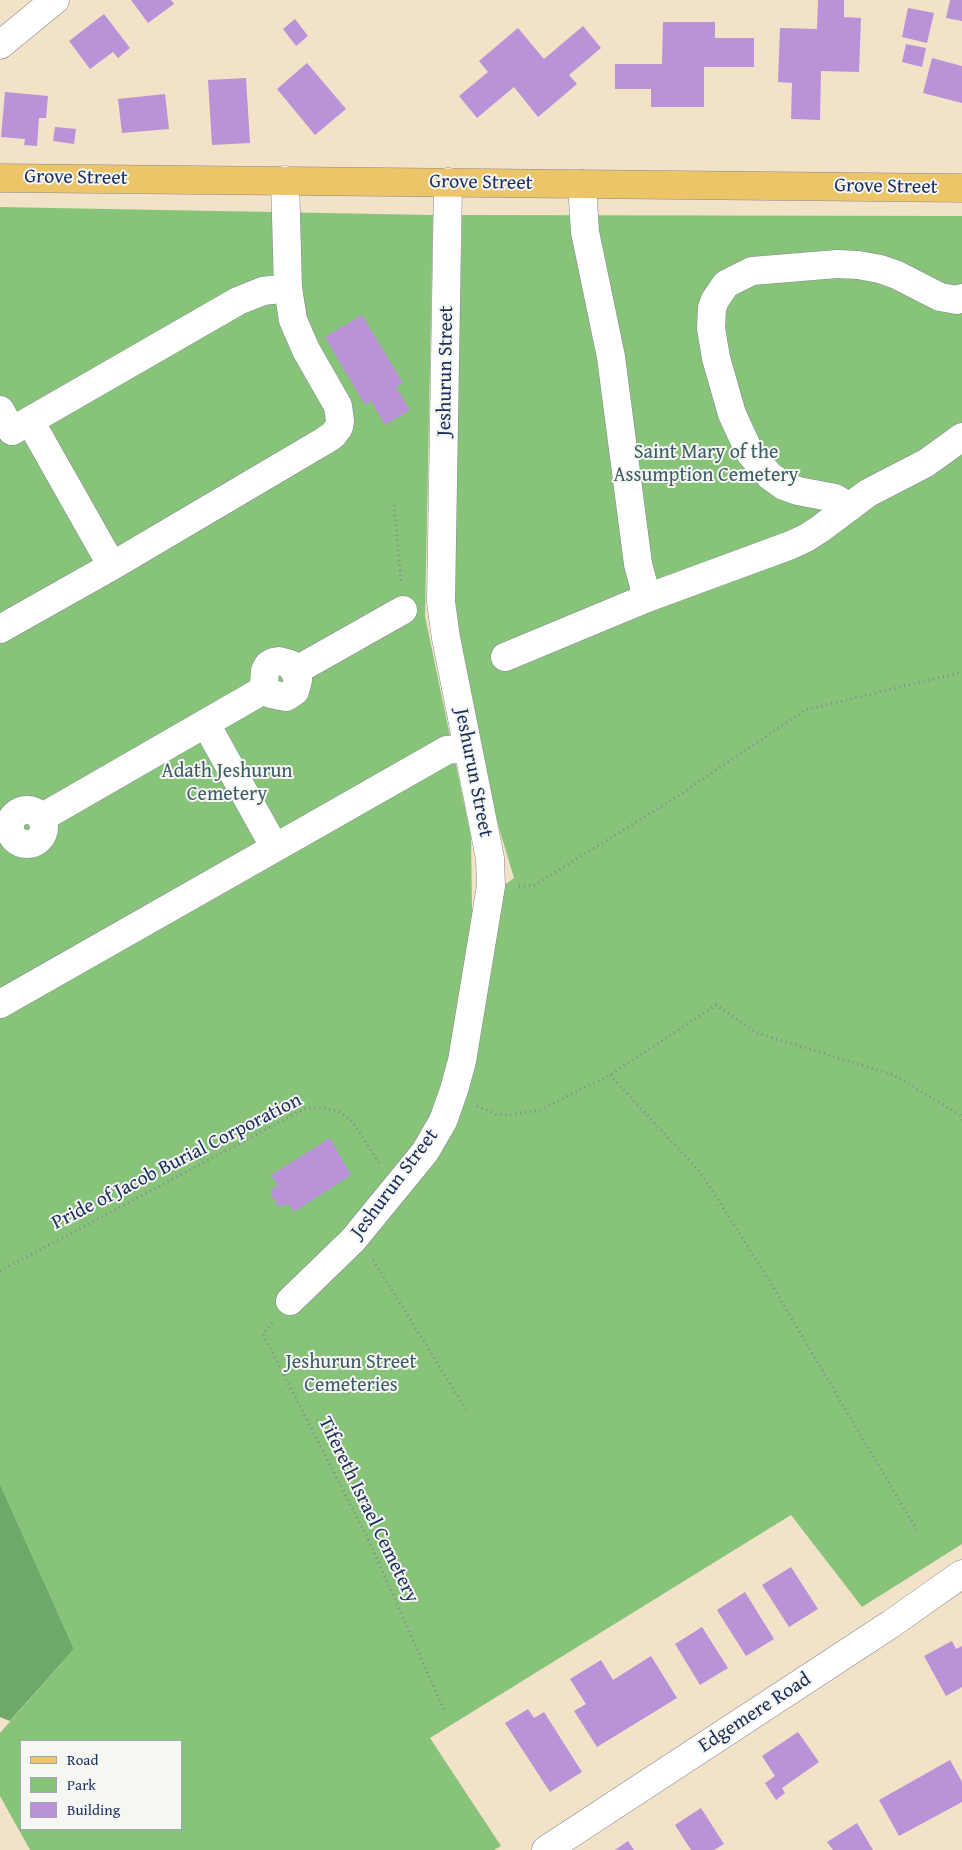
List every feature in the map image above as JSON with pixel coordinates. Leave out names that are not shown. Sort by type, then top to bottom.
[{"type":"main road","name":"Grove Street","points":[[0,178],[962,188]]},
{"type":"street","points":[[0,45],[55,0]]},
{"type":"street","points":[[0,629],[324,442],[333,435],[339,426],[338,406],[306,350],[293,320],[288,288],[285,180]]},
{"type":"street","name":"Jeshurun Street","points":[[290,1302],[354,1240],[425,1152],[443,1121],[462,1060],[491,886],[490,858],[467,748],[441,602],[448,182]]},
{"type":"street","points":[[582,184],[585,232],[611,357],[638,564],[647,598]]},
{"type":"street","points":[[850,507],[835,498],[798,491],[784,486],[770,476],[750,453],[732,414],[716,358],[711,328],[712,308],[715,300],[726,284],[752,271],[836,264],[880,269],[897,275],[940,297],[957,300],[962,298]]},
{"type":"street","points":[[0,410],[12,431],[238,301],[263,292],[288,288]]},
{"type":"street","points":[[30,421],[112,566]]},
{"type":"street","points":[[506,657],[647,598],[792,545],[820,529],[868,493],[926,463],[962,437]]},
{"type":"street","points":[[5,838],[23,843],[37,841],[43,832],[41,818],[265,689],[265,671],[272,662],[285,661],[296,672],[403,610]]},
{"type":"street","points":[[206,724],[275,848]]},
{"type":"street","points":[[0,1004],[447,750],[467,748]]},
{"type":"street","name":"Edgemere Road","points":[[546,1850],[891,1624],[962,1574]]},
{"type":"path","points":[[394,505],[403,610]]},
{"type":"path","points":[[491,886],[533,886],[678,796],[805,710],[962,672]]},
{"type":"path","points":[[454,1090],[468,1101],[496,1114],[509,1115],[540,1110],[610,1075],[716,1005],[757,1033],[894,1075],[960,1115],[962,1120]]},
{"type":"path","points":[[610,1075],[701,1173],[767,1277],[918,1532]]},
{"type":"path","name":"Pride of Jacob Burial Corporation","points":[[0,1271],[306,1108],[338,1111],[352,1121],[378,1162],[400,1183]]},
{"type":"path","points":[[354,1240],[372,1258],[466,1409]]},
{"type":"path","name":"Tifereth Israel Cemetery","points":[[290,1302],[264,1334],[369,1541],[446,1712]]},
{"type":"green space","points":[[0,207],[433,215],[425,616],[471,837],[472,909],[514,878],[487,788],[454,617],[462,215],[962,216],[962,1544],[862,1607],[791,1515],[430,1738],[501,1846],[494,1850],[30,1850],[0,1796],[0,1733],[74,1649],[0,1484]]},
{"type":"green space","points":[[0,1484],[74,1649],[10,1721],[0,1717]]},
{"type":"building","points":[[131,0],[171,0],[174,4],[148,23]]},
{"type":"building","points":[[818,0],[844,0],[844,17],[861,18],[859,72],[821,71],[820,120],[791,119],[792,83],[778,82],[780,28],[817,29]]},
{"type":"building","points":[[950,0],[962,0],[962,21],[946,18]]},
{"type":"building","points":[[908,8],[934,13],[927,43],[902,37]]},
{"type":"building","points":[[104,14],[130,48],[118,58],[113,52],[90,69],[69,41]]},
{"type":"building","points":[[295,19],[308,36],[296,46],[283,29]]},
{"type":"building","points":[[663,22],[715,22],[715,38],[754,38],[754,67],[704,67],[704,107],[651,107],[651,89],[615,89],[615,64],[662,64]]},
{"type":"building","points":[[583,26],[601,48],[569,75],[577,84],[538,117],[514,87],[477,118],[459,96],[488,72],[479,61],[518,28],[544,59]]},
{"type":"building","points":[[906,44],[926,48],[922,67],[902,62]]},
{"type":"building","points":[[932,58],[962,66],[962,103],[923,93]]},
{"type":"building","points":[[307,63],[346,109],[315,135],[277,89]]},
{"type":"building","points":[[246,78],[250,143],[212,145],[208,80]]},
{"type":"building","points":[[5,92],[48,96],[46,118],[39,118],[37,146],[24,145],[25,139],[1,137]]},
{"type":"building","points":[[165,94],[169,129],[122,133],[118,99]]},
{"type":"building","points":[[55,127],[76,129],[74,144],[53,141]]},
{"type":"building","points":[[362,315],[403,383],[396,387],[410,410],[385,425],[371,401],[365,405],[325,337]]},
{"type":"building","points":[[330,1138],[351,1175],[294,1212],[288,1204],[278,1206],[271,1195],[272,1189],[278,1185],[271,1175]]},
{"type":"building","points":[[791,1567],[818,1609],[789,1627],[762,1585]]},
{"type":"building","points":[[745,1592],[774,1639],[746,1656],[717,1610]]},
{"type":"building","points":[[702,1627],[728,1668],[700,1685],[675,1644]]},
{"type":"building","points":[[952,1641],[956,1649],[962,1646],[962,1687],[946,1696],[924,1656]]},
{"type":"building","points":[[651,1656],[677,1698],[597,1747],[574,1711],[586,1704],[570,1679],[601,1660],[613,1680]]},
{"type":"building","points":[[528,1709],[534,1718],[544,1712],[582,1772],[550,1792],[505,1723]]},
{"type":"building","points":[[798,1732],[819,1762],[782,1788],[785,1793],[776,1800],[765,1783],[775,1776],[762,1756]]},
{"type":"building","points":[[950,1760],[962,1782],[962,1802],[899,1836],[879,1800]]},
{"type":"building","points":[[701,1808],[724,1844],[714,1850],[691,1850],[675,1825]]},
{"type":"building","points":[[857,1823],[873,1850],[833,1850],[827,1842]]},
{"type":"building","points":[[628,1841],[634,1850],[615,1850]]},
{"type":"park label","name":"Saint Mary of the Assumption Cemetery","points":[[706,464]]},
{"type":"park label","name":"Adath Jeshurun Cemetery","points":[[227,784]]},
{"type":"park label","name":"Jeshurun Street Cemeteries","points":[[351,1374]]}]
